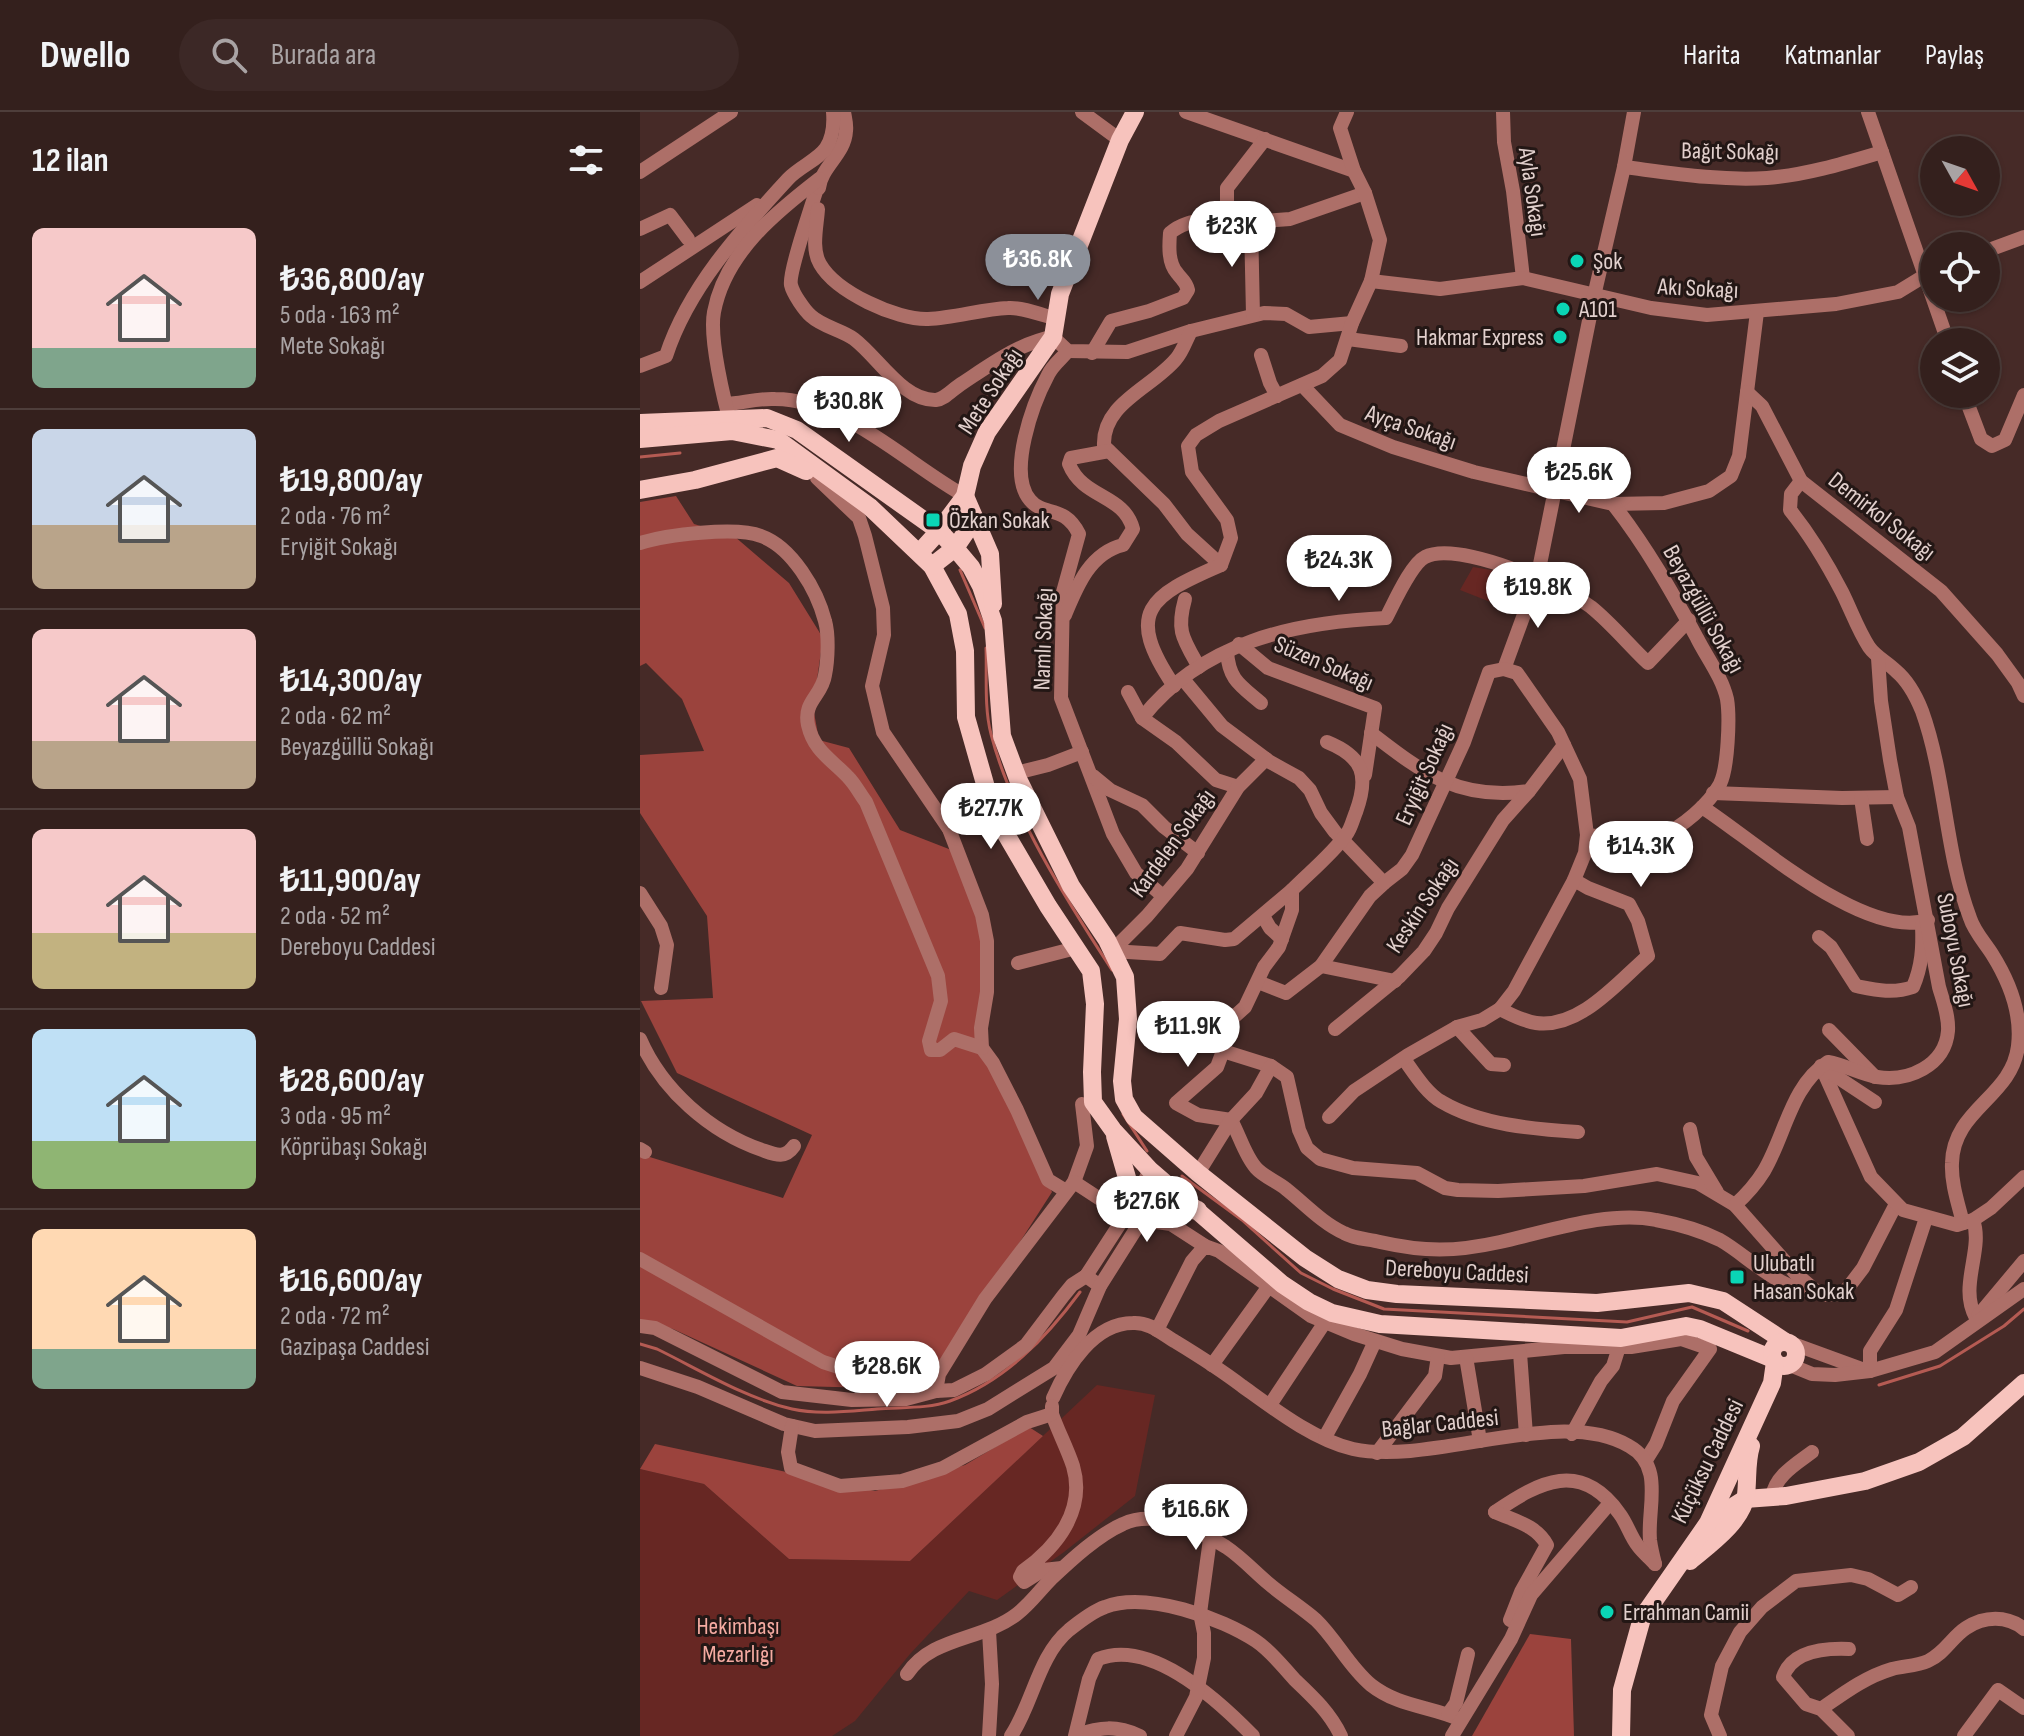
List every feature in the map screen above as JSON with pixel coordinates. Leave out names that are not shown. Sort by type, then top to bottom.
[{"type":"main road","name":"Mete Sokağı","points":[[926,559],[939,531],[965,496],[972,466],[987,432],[1055,328],[1060,294],[1120,140],[1135,112]]},
{"type":"main road","name":"Dereboyu Caddesi","points":[[640,439],[729,418],[778,440],[860,500],[926,559],[958,614],[965,651],[966,717],[993,812],[1048,906],[1091,971],[1094,993],[1093,1102],[1113,1130],[1150,1170]]},
{"type":"main road","points":[[729,418],[744,439],[745,446],[737,460]]},
{"type":"main road","name":"Dereboyu Caddesi","points":[[640,423],[767,418],[805,436],[939,531],[971,567],[993,621],[1002,736],[1016,773],[1071,886],[1125,977],[1128,1019],[1122,1081],[1124,1099],[1145,1129],[1198,1173],[1305,1258],[1338,1279],[1367,1290],[1597,1303],[1689,1293],[1723,1301],[1786,1342]]},
{"type":"main road","points":[[695,480],[778,440],[805,436]]},
{"type":"main road","points":[[640,490],[695,480],[777,458],[860,500]]},
{"type":"main road","points":[[965,496],[990,554],[993,621]]},
{"type":"main road","points":[[926,559],[955,548],[975,519]]},
{"type":"main road","points":[[1113,1130],[1140,1213],[1198,1210]]},
{"type":"main road","points":[[1165,1183],[1175,1181],[1181,1173],[1182,1163],[1176,1155],[1167,1152],[1157,1155],[1150,1170],[1165,1183],[1198,1210],[1282,1284],[1332,1313],[1369,1322],[1621,1338],[1686,1326],[1781,1363],[1795,1359],[1796,1351],[1786,1342]]},
{"type":"main road","name":"Küçüksu Caddesi","points":[[1621,1736],[1622,1690],[1642,1618],[1739,1476],[1739,1450],[1781,1363]]},
{"type":"main road","points":[[1708,1523],[1745,1499],[1865,1481],[1919,1462],[1963,1437],[2024,1383]]},
{"type":"main road","points":[[1745,1499],[1737,1492],[1739,1476],[1772,1497]]},
{"type":"main road","points":[[1735,1518],[1772,1497]]},
{"type":"main road","name":"Küçüksu Caddesi","points":[[1670,1578],[1717,1538],[1735,1518],[1745,1499]]},
{"type":"main road","name":"Küçüksu Caddesi","points":[[1627,1736],[1631,1660]]},
{"type":"street","points":[[640,282],[748,213],[826,149],[834,127],[833,112]]},
{"type":"street","points":[[844,112],[847,133],[840,151],[820,179],[765,223],[723,284],[713,314],[720,384],[729,418],[775,398],[828,411],[871,434],[965,496]]},
{"type":"street","points":[[1186,112],[1354,171]]},
{"type":"street","points":[[1347,112],[1340,128],[1380,240],[1371,281],[1340,360],[1322,376],[1219,421],[1196,435],[1188,446],[1192,472],[1227,520],[1231,538],[1221,565],[1158,598],[1147,617],[1150,645],[1179,682],[1222,726],[1266,759],[1299,778],[1342,839],[1384,883]]},
{"type":"street","name":"Ayla Sokağı","points":[[1503,112],[1504,142],[1523,278]]},
{"type":"street","name":"Eryiğit Sokağı","points":[[1258,982],[1286,993],[1321,966],[1339,945],[1370,896],[1402,869],[1412,855],[1537,579],[1634,112]]},
{"type":"street","points":[[1868,112],[1920,249]]},
{"type":"street","points":[[1089,114],[1120,140]]},
{"type":"street","points":[[640,172],[722,115]]},
{"type":"street","points":[[1265,139],[1227,188],[1227,214],[1236,223],[1290,219],[1365,193]]},
{"type":"street","name":"Bağıt Sokağı","points":[[1624,167],[1700,176],[1767,178],[1831,167],[1882,152]]},
{"type":"street","points":[[640,271],[791,176]]},
{"type":"street","points":[[640,366],[666,356],[677,324],[724,251],[791,176]]},
{"type":"street","points":[[820,179],[819,264],[846,290],[873,305],[905,316],[924,320],[1010,307],[1055,328],[1068,351],[1092,353],[1127,352],[1191,331],[1264,313],[1286,314],[1309,327],[1352,323]]},
{"type":"street","points":[[820,179],[793,268],[791,286],[811,317],[853,339],[887,369],[896,383],[911,393],[940,400],[1055,328]]},
{"type":"street","points":[[1092,353],[1111,321],[1183,298],[1188,290],[1186,282],[1174,271],[1169,249],[1170,233],[1186,222],[1205,222],[1227,214]]},
{"type":"street","points":[[640,229],[670,215],[688,239]]},
{"type":"street","points":[[1251,223],[1253,315]]},
{"type":"street","points":[[2000,246],[2024,237]]},
{"type":"street","name":"Akı Sokağı","points":[[1371,281],[1440,289],[1523,278],[1651,308],[1707,315],[1836,304],[1898,292],[1920,278]]},
{"type":"street","name":"Ayça Sokağı","points":[[1302,385],[1340,425],[1393,447],[1474,472],[1613,504],[1664,503],[1709,491],[1731,476],[1739,456],[1757,312]]},
{"type":"street","points":[[1191,331],[1178,357],[1111,415],[1104,431],[1104,446],[1164,504],[1187,534],[1221,565]]},
{"type":"street","points":[[1348,339],[1401,346]]},
{"type":"street","name":"Namlı Sokağı","points":[[1068,351],[1049,372],[1033,407],[1022,443],[1027,497],[1036,505],[1061,513],[1073,523],[1079,534],[1063,592],[1061,698],[1113,834],[1136,873],[1163,896]]},
{"type":"street","points":[[1261,355],[1277,396]]},
{"type":"street","name":"Demirkol Sokağı","points":[[1747,392],[1762,406],[1801,481],[1941,591],[1997,654],[2024,696]]},
{"type":"street","points":[[1969,408],[1981,439],[1992,446],[2005,440],[2024,395]]},
{"type":"street","points":[[1061,623],[1076,588],[1093,562],[1112,548],[1123,545],[1133,529],[1130,515],[1114,502],[1086,488],[1074,476],[1069,464],[1071,458],[1109,451]]},
{"type":"street","points":[[814,475],[859,518],[883,608],[884,635],[872,686],[875,705],[883,732],[949,829],[982,915],[987,941],[982,1048],[1017,1110],[1048,1180],[1171,1224],[1205,1246],[1219,1251],[1311,1316],[1402,1349],[1466,1357],[1564,1347],[1619,1347],[1681,1339],[1710,1349],[1673,1401],[1656,1444],[1646,1460],[1652,1480],[1650,1541],[1655,1564]]},
{"type":"street","points":[[1801,481],[1791,494],[1790,510],[1813,538],[1869,646],[1878,658],[1908,683],[1921,709],[1955,867],[1970,921],[2009,985],[2019,1021],[2014,1065],[1998,1089],[1967,1119],[1956,1138],[1952,1162],[1953,1182],[1976,1234],[1969,1294],[1972,1324]]},
{"type":"street","name":"Beyazgüllü Sokağı","points":[[1587,835],[1628,839],[1660,836],[1702,807],[1721,783],[1729,737],[1727,698],[1689,620],[1638,536],[1613,504]]},
{"type":"street","points":[[640,543],[679,535],[759,535],[779,547],[804,575],[820,604],[826,624],[825,677],[808,707],[814,745],[849,778],[866,802],[938,976],[941,1001],[929,1041],[931,1050],[940,1050],[954,1039],[982,1048]]},
{"type":"street","points":[[1142,718],[1154,702],[1179,682],[1233,648],[1305,625],[1386,618],[1418,561],[1428,554],[1460,553],[1495,562],[1537,579],[1590,606],[1648,663],[1689,620]]},
{"type":"street","points":[[1185,599],[1179,620],[1181,636],[1199,667]]},
{"type":"street","points":[[1233,648],[1228,668],[1234,679],[1261,703]]},
{"type":"street","name":"Süzen Sokağı","points":[[1112,951],[1160,954],[1180,933],[1234,939],[1292,890],[1348,833],[1361,799],[1375,708],[1268,668],[1233,648]]},
{"type":"street","name":"Suboyu Sokağı","points":[[1821,1066],[1834,1063],[1876,1077],[1891,1078],[1923,1071],[1944,1047],[1948,1031],[1909,827],[1897,797],[1881,701],[1878,658]]},
{"type":"street","points":[[1329,1117],[1354,1091],[1404,1059],[1457,1027],[1482,1020],[1500,1009],[1514,991],[1574,880],[1585,853],[1587,835],[1580,779],[1564,745],[1517,673],[1497,671]]},
{"type":"street","points":[[1128,692],[1142,718],[1176,742],[1216,780],[1238,787]]},
{"type":"street","points":[[1371,733],[1404,758],[1464,790],[1486,793],[1529,791]]},
{"type":"street","points":[[1327,742],[1355,761],[1361,767],[1364,778]]},
{"type":"street","name":"Keskin Sokağı","points":[[1335,1029],[1395,981],[1424,951],[1503,820],[1564,745]]},
{"type":"street","points":[[1016,773],[1082,752]]},
{"type":"street","name":"Kardelen Sokağı","points":[[1112,951],[1198,853],[1238,787],[1266,759]]},
{"type":"street","points":[[1091,774],[1110,790],[1142,805],[1198,853]]},
{"type":"street","points":[[1713,793],[1897,797]]},
{"type":"street","points":[[1861,798],[1867,839]]},
{"type":"street","points":[[1702,807],[1777,862],[1847,904],[1887,919],[1925,921],[1918,973],[1913,987],[1900,991],[1881,992],[1856,986],[1831,947],[1819,937]]},
{"type":"street","points":[[949,829],[993,812]]},
{"type":"street","points":[[1500,1009],[1537,1023],[1562,1021],[1586,1008],[1648,956],[1638,921],[1629,904],[1574,880]]},
{"type":"street","points":[[1231,1120],[1198,1115],[1176,1103],[1217,1067],[1223,1051],[1215,1034],[1245,1007],[1282,939],[1292,910],[1292,890]]},
{"type":"street","points":[[640,893],[661,926],[667,945],[661,988]]},
{"type":"street","points":[[1263,916],[1282,939]]},
{"type":"street","points":[[1018,963],[1076,948]]},
{"type":"street","points":[[1321,966],[1395,981]]},
{"type":"street","points":[[1457,1027],[1491,1064],[1504,1065]]},
{"type":"street","points":[[1829,1030],[1876,1077]]},
{"type":"street","points":[[640,1039],[680,1097],[706,1121],[744,1144],[778,1156],[788,1154],[794,1146]]},
{"type":"street","points":[[1223,1051],[1271,1066],[1287,1077],[1299,1130],[1307,1148],[1320,1159],[1353,1168],[1417,1173],[1445,1188],[1458,1190],[1584,1186],[1657,1174],[1698,1183],[1735,1205],[1796,1274],[1815,1290],[1827,1295],[1837,1295],[1847,1289],[1863,1268],[1896,1204]]},
{"type":"street","points":[[1404,1059],[1439,1101],[1483,1118],[1533,1129],[1578,1132]]},
{"type":"street","points":[[1198,1173],[1231,1120],[1256,1093],[1271,1066]]},
{"type":"street","points":[[1821,1066],[1871,1177],[1903,1210],[1957,1225],[1991,1208],[2024,1177]]},
{"type":"street","points":[[1821,1066],[1875,1102]]},
{"type":"street","points":[[1735,1205],[1765,1170],[1792,1109],[1821,1066]]},
{"type":"street","points":[[936,1391],[939,1374],[985,1299],[1070,1187],[1087,1146],[1082,1104]]},
{"type":"street","points":[[1231,1120],[1257,1169],[1310,1211],[1342,1233],[1354,1237],[1405,1248],[1439,1251],[1467,1249],[1587,1223],[1651,1219],[1683,1225],[1719,1240],[1790,1286],[1804,1291],[1815,1290]]},
{"type":"street","points":[[1690,1129],[1696,1157],[1717,1193]]},
{"type":"street","points":[[640,1368],[698,1387],[792,1426],[815,1431],[958,1421],[988,1409],[1047,1375],[1079,1335],[1100,1286],[1140,1213],[1150,1170]]},
{"type":"street","points":[[640,1326],[655,1328],[782,1392],[852,1400],[906,1399],[954,1390],[986,1374],[1026,1345],[1072,1285],[1086,1276],[1165,1183]]},
{"type":"street","points":[[1870,1371],[1870,1351],[1896,1310],[1926,1218]]},
{"type":"street","points":[[1157,1330],[1192,1261],[1205,1246]]},
{"type":"street","points":[[640,1259],[823,1362],[873,1378],[918,1384],[936,1391]]},
{"type":"street","points":[[1972,1324],[2024,1261]]},
{"type":"street","points":[[1086,1276],[1100,1286]]},
{"type":"street","points":[[1212,1365],[1269,1286]]},
{"type":"street","points":[[1781,1363],[1812,1374],[1870,1371],[1935,1352],[2024,1289]]},
{"type":"street","points":[[1270,1405],[1325,1322]]},
{"type":"street","name":"Bağlar Caddesi","points":[[1053,1398],[1063,1375],[1097,1335],[1115,1326],[1133,1323],[1151,1326],[1286,1417],[1351,1449],[1403,1453],[1526,1435],[1595,1434],[1629,1445],[1646,1460]]},
{"type":"street","points":[[1377,1453],[1435,1376],[1437,1326]]},
{"type":"street","points":[[1325,1437],[1375,1341]]},
{"type":"street","points":[[1786,1342],[1870,1371]]},
{"type":"street","points":[[1572,1434],[1601,1381],[1613,1366],[1619,1347]]},
{"type":"street","points":[[1520,1353],[1526,1435]]},
{"type":"street","points":[[1466,1357],[1480,1441]]},
{"type":"street","points":[[1047,1375],[1053,1398],[1052,1414],[1073,1467],[1077,1496],[1060,1537],[1020,1577],[1024,1582],[1043,1570],[1063,1568]]},
{"type":"street","points":[[792,1426],[788,1452],[791,1468],[840,1486],[866,1485],[902,1481],[943,1468],[1027,1422],[1052,1414]]},
{"type":"street","points":[[1772,1497],[1774,1486],[1780,1479],[1812,1452]]},
{"type":"street","points":[[1493,1670],[1521,1592],[1547,1545],[1541,1534],[1532,1527],[1495,1512],[1534,1488],[1556,1481],[1574,1480],[1589,1484],[1620,1514],[1638,1546],[1670,1578]]},
{"type":"street","points":[[1455,1717],[1493,1670],[1531,1595],[1610,1503]]},
{"type":"street","points":[[907,1674],[915,1662],[933,1650],[952,1641],[989,1631],[1020,1612],[1063,1568],[1123,1524],[1142,1518],[1173,1523],[1228,1548],[1318,1622],[1369,1684],[1392,1699],[1455,1717]]},
{"type":"street","points":[[1176,1736],[1196,1697],[1204,1658],[1200,1613],[1210,1539]]},
{"type":"street","points":[[1720,1736],[1711,1715],[1722,1666],[1740,1632],[1762,1607],[1796,1581],[1851,1575],[1868,1579],[1898,1595],[1911,1587]]},
{"type":"street","points":[[1011,1736],[1055,1643],[1071,1628],[1105,1607],[1120,1604],[1164,1605],[1200,1613],[1229,1625],[1259,1643],[1332,1717],[1341,1736]]},
{"type":"street","points":[[1821,1709],[1862,1681],[1890,1670],[1928,1661],[1948,1648],[1964,1629],[1984,1619],[2015,1621],[2024,1629]]},
{"type":"street","points":[[989,1631],[992,1684],[989,1736]]},
{"type":"street","points":[[1848,1736],[1821,1709],[1806,1704],[1783,1677],[1785,1669],[1805,1654],[1822,1648],[1849,1649]]},
{"type":"street","points":[[1076,1735],[1089,1679],[1098,1659],[1111,1654],[1149,1660],[1198,1687],[1253,1736]]},
{"type":"street","points":[[1452,1736],[1468,1654]]},
{"type":"street","points":[[1964,1736],[1998,1690],[2024,1708]]},
{"type":"street","points":[[1076,1735],[1101,1727],[1140,1736]]},
{"type":"green space","points":[[1473,567],[1509,573],[1531,587],[1521,614],[1460,590]]},
{"type":"green space","name":"Hekimbaşı Mezarlığı","points":[[1097,1385],[1155,1395],[1135,1496],[997,1600],[969,1591],[910,1654],[855,1721],[832,1736],[640,1736],[640,1469],[704,1484],[789,1559],[910,1561]]},
{"type":"shaded area","points":[[676,496],[694,524],[734,536],[789,583],[823,638],[813,707],[819,740],[849,748],[900,830],[954,851],[990,942],[975,1032],[1052,1192],[932,1379],[910,1389],[797,1386],[673,1329],[640,1322],[640,1154],[783,1198],[812,1135],[677,1073],[641,1001],[713,998],[707,916],[640,813],[640,755],[704,751],[682,699],[646,663],[640,666],[640,502]]},
{"type":"shaded area","points":[[1029,1427],[1043,1436],[910,1561],[789,1559],[704,1484],[640,1469],[655,1444],[875,1491],[965,1465]]},
{"type":"shaded area","points":[[1530,1634],[1571,1639],[1574,1736],[1472,1736]]},
{"type":"waterway","points":[[640,457],[680,453]]},
{"type":"waterway","points":[[960,570],[985,628]]},
{"type":"waterway","points":[[986,648],[989,724],[1000,764],[1042,856],[1112,970]]},
{"type":"waterway","points":[[1123,1114],[1147,1151]]},
{"type":"waterway","points":[[1182,1176],[1242,1220],[1301,1273],[1384,1309],[1627,1322],[1692,1307],[1748,1331]]},
{"type":"waterway","points":[[640,1344],[657,1349],[740,1391],[792,1409],[834,1412],[924,1407],[942,1404],[970,1392],[1006,1370],[1053,1326],[1080,1292]]},
{"type":"waterway","points":[[1879,1385],[1940,1366],[2004,1326],[2024,1309]]},
{"type":"place","name":"Şok","points":[[1577,261]]},
{"type":"place","name":"A101","points":[[1563,309]]},
{"type":"place","name":"Hakmar Express","points":[[1560,337]]},
{"type":"place","name":"Özkan Sokak","points":[[933,520]]},
{"type":"place","name":"Ulubatlı Hasan Sokak","points":[[1737,1277]]},
{"type":"place","name":"Errahman Camii","points":[[1607,1612]]}]
